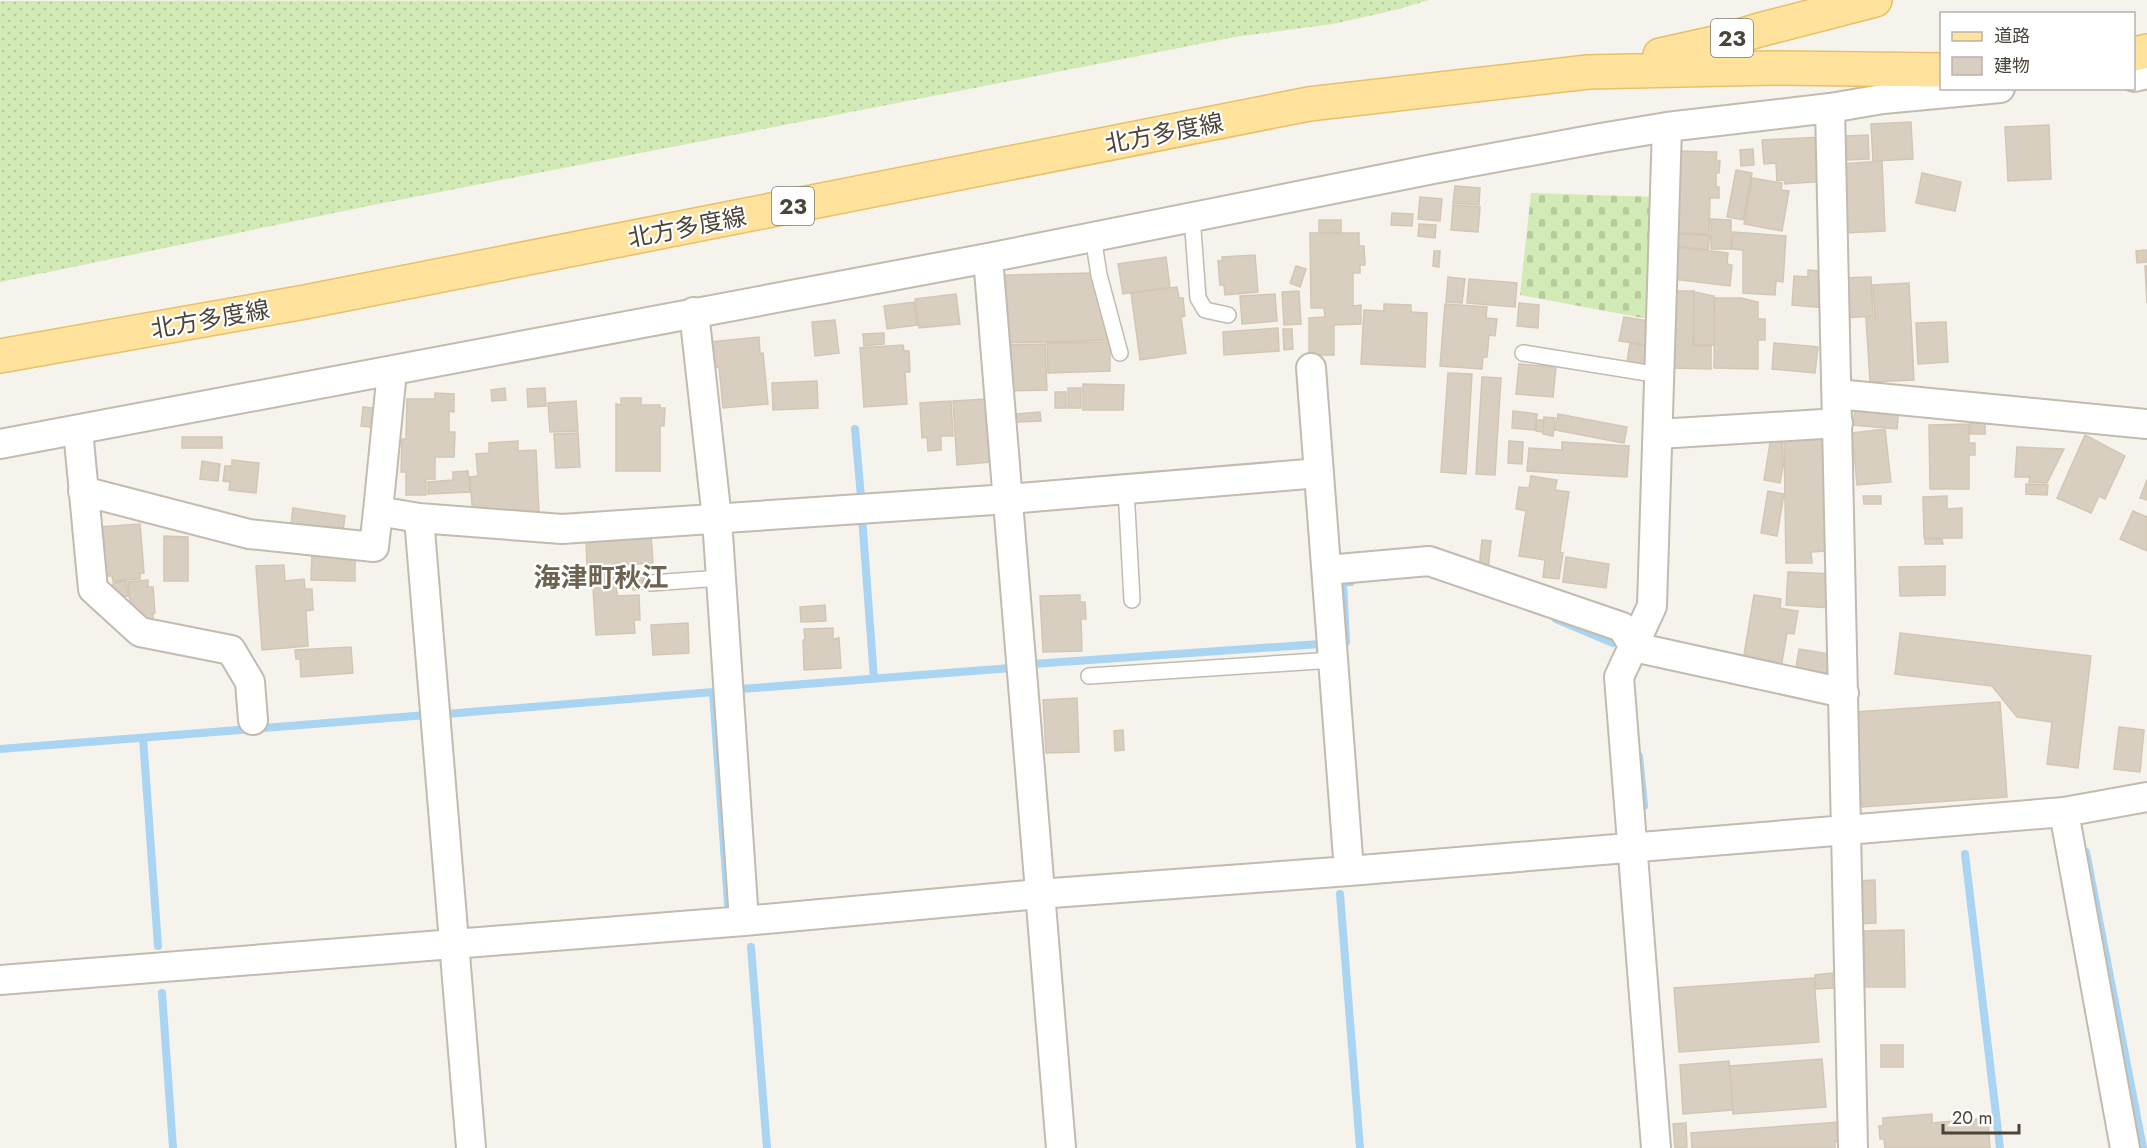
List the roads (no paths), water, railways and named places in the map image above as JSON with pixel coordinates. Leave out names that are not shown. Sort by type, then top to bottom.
[{"type":"main road","name":"23","points":[[1588,72],[1724,41],[1875,0]]},
{"type":"main road","points":[[1588,72],[1771,68],[1940,70]]},
{"type":"main road","name":"北方多度線","points":[[0,356],[328,298],[1309,104],[1588,72]]},
{"type":"street","points":[[0,444],[392,372],[694,312],[988,258],[1433,169],[1667,127],[1830,108],[1883,99],[1979,90]]},
{"type":"street","points":[[1830,108],[1853,1148]]},
{"type":"street","points":[[1656,1148],[1619,677],[1652,606],[1667,127]]},
{"type":"street","points":[[988,258],[1061,1148]]},
{"type":"street","points":[[694,312],[717,519],[744,921]]},
{"type":"street","points":[[1311,368],[1349,871]]},
{"type":"street","points":[[83,490],[249,534],[374,547],[392,372]]},
{"type":"street","points":[[1837,394],[2147,424]]},
{"type":"street","points":[[1658,434],[1838,423]]},
{"type":"street","points":[[78,430],[93,590],[140,632],[231,650],[250,682],[253,720]]},
{"type":"street","points":[[378,511],[419,518],[562,529],[1008,499],[1319,473]]},
{"type":"street","points":[[419,518],[471,1148]]},
{"type":"street","points":[[1327,570],[1429,561],[1622,627],[1634,647],[1844,693]]},
{"type":"street","points":[[0,980],[2064,812],[2147,796]]},
{"type":"street","points":[[2064,812],[2126,1148]]},
{"type":"lane","points":[[1192,216],[1198,298],[1205,310],[1228,315]]},
{"type":"lane","points":[[1093,236],[1099,275],[1120,353]]},
{"type":"lane","points":[[1523,353],[1659,375]]},
{"type":"lane","points":[[1126,489],[1132,600]]},
{"type":"lane","points":[[651,583],[721,578]]},
{"type":"lane","points":[[1089,676],[1333,660]]},
{"type":"waterway","points":[[855,429],[861,497]]},
{"type":"waterway","points":[[865,517],[862,517],[874,679]]},
{"type":"waterway","points":[[1346,642],[1343,582],[1351,582]]},
{"type":"waterway","points":[[1556,619],[1613,643]]},
{"type":"waterway","points":[[1033,664],[1320,644],[1320,652]]},
{"type":"waterway","points":[[741,689],[1011,668]]},
{"type":"waterway","points":[[446,714],[713,692],[728,904]]},
{"type":"waterway","points":[[0,749],[427,715]]},
{"type":"waterway","points":[[143,738],[158,946]]},
{"type":"waterway","points":[[1639,756],[1644,806]]},
{"type":"waterway","points":[[2086,852],[2143,1148]]},
{"type":"waterway","points":[[1965,854],[2000,1148]]},
{"type":"waterway","points":[[1340,894],[1360,1148]]},
{"type":"waterway","points":[[751,947],[767,1148]]},
{"type":"waterway","points":[[162,993],[173,1148]]},
{"type":"district","name":"海津町秋江","points":[[601,577]]}]
